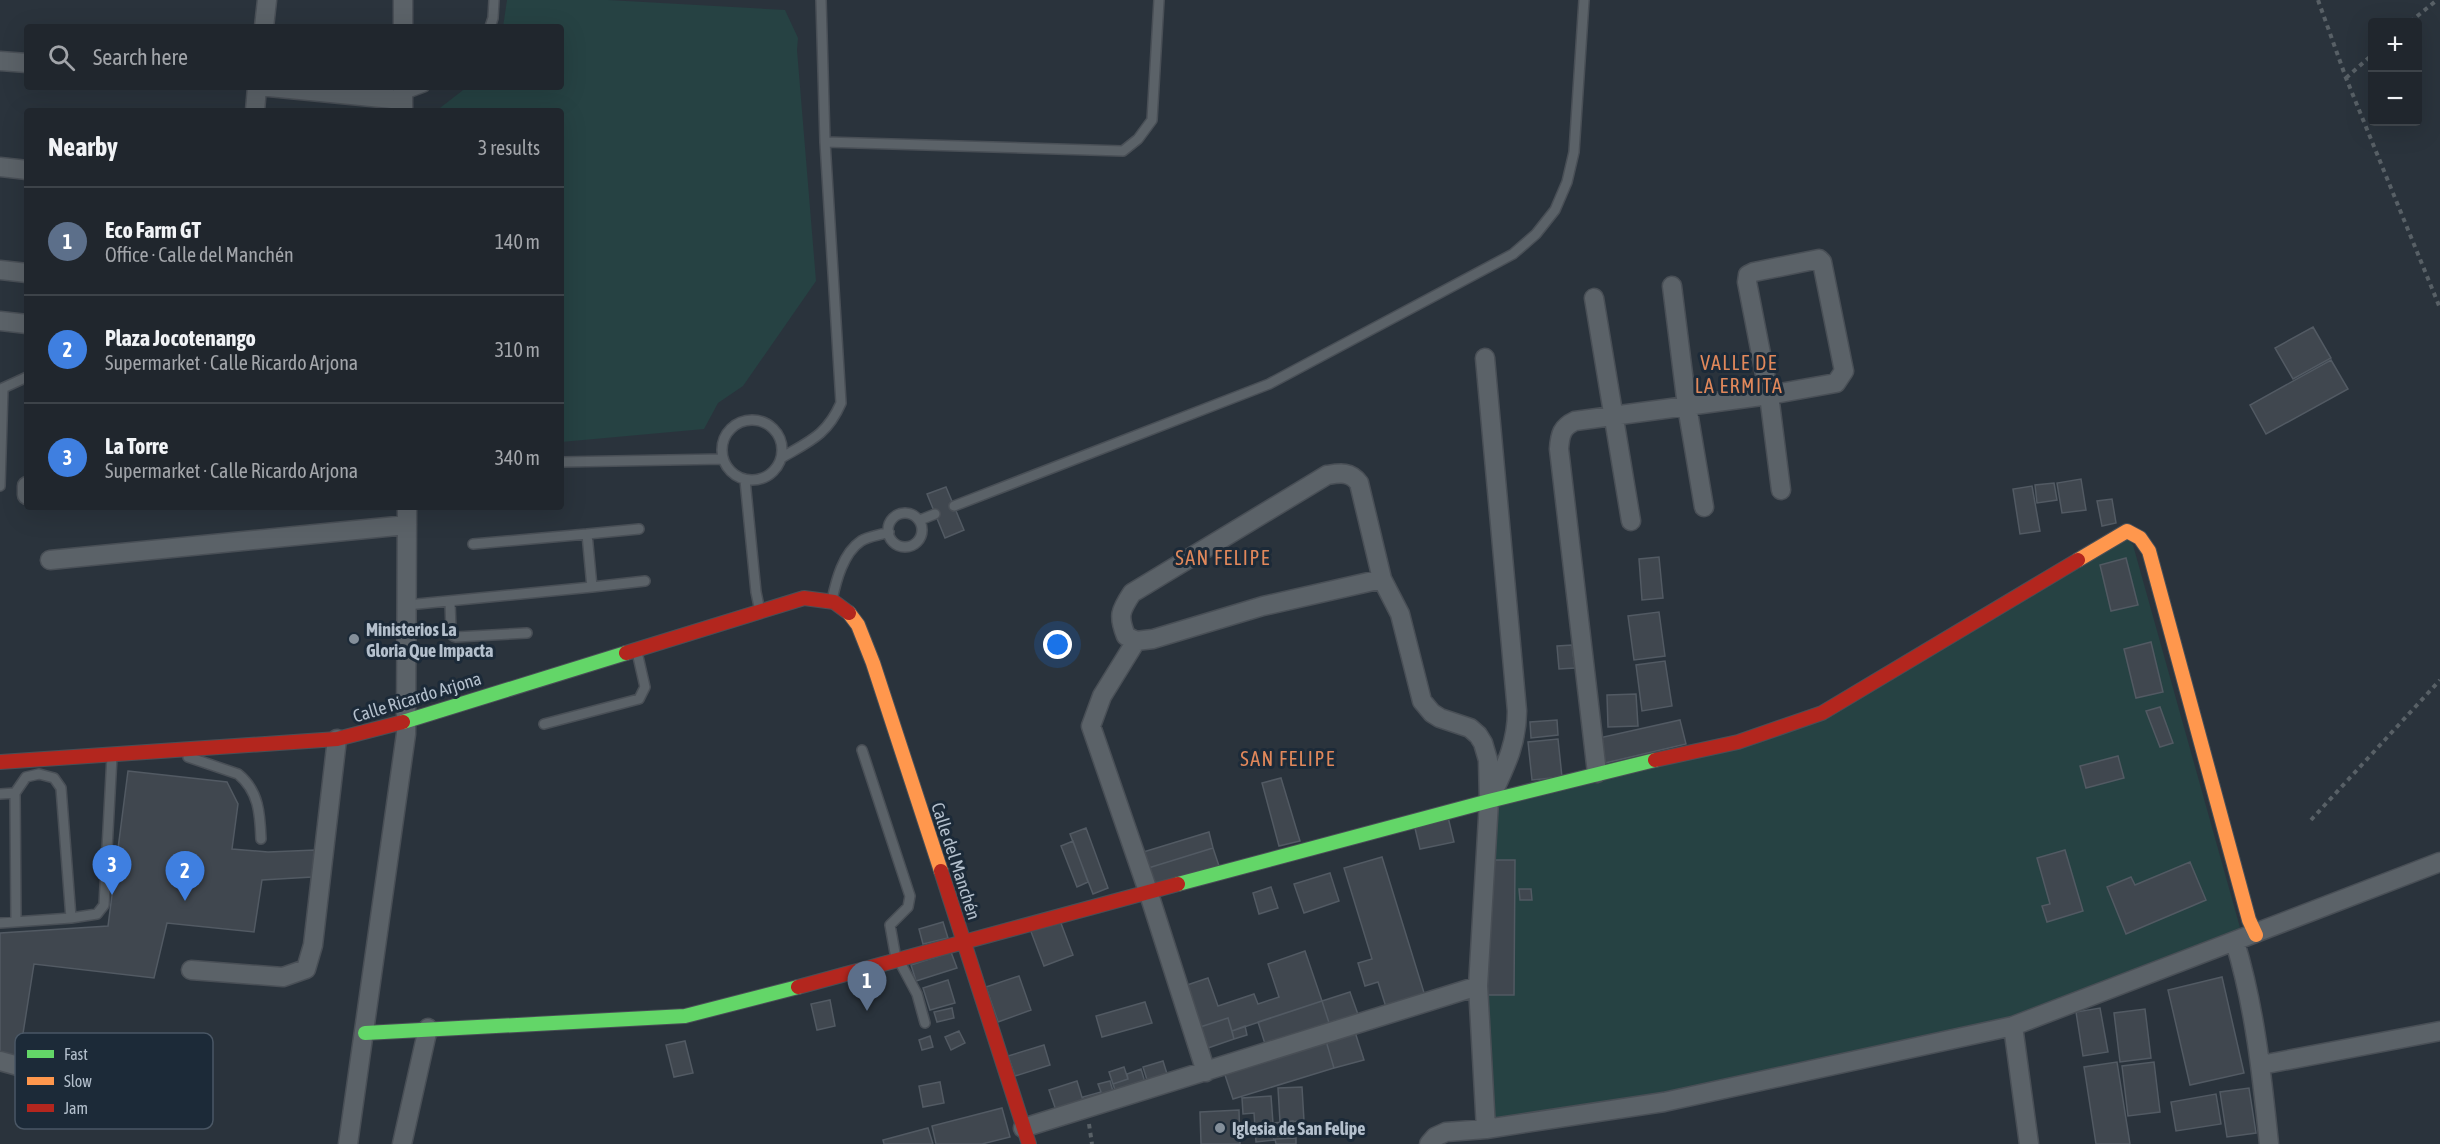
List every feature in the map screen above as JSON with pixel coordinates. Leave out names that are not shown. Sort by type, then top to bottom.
[{"type":"street","points":[[264,24],[267,0]]},
{"type":"street","points":[[403,0],[403,24]]},
{"type":"street","points":[[0,61],[24,63]]},
{"type":"street","points":[[255,108],[257,90]]},
{"type":"street","points":[[305,90],[400,98]]},
{"type":"street","points":[[0,167],[24,170]]},
{"type":"street","points":[[1597,773],[1558,448],[1559,435],[1565,425],[1575,421],[1769,395],[1836,383],[1844,371],[1822,262],[1819,259],[1748,275],[1747,282],[1769,395],[1781,490]]},
{"type":"street","points":[[0,270],[24,273]]},
{"type":"street","points":[[1672,286],[1687,406],[1704,507]]},
{"type":"street","points":[[1594,297],[1631,521]]},
{"type":"street","points":[[0,321],[24,324]]},
{"type":"street","points":[[1485,358],[1517,711],[1514,745],[1509,761],[1489,801]]},
{"type":"street","points":[[1382,579],[1263,606],[1153,639],[1136,641],[1126,636],[1119,620],[1123,606],[1132,593],[1327,475],[1342,472],[1354,477],[1359,483],[1382,579],[1400,614],[1422,701],[1432,713],[1440,718],[1470,728],[1483,743],[1488,760],[1489,801],[1478,986],[1486,1129]]},
{"type":"street","points":[[50,560],[407,516],[404,747],[348,1144]]},
{"type":"street","points":[[365,1033],[684,1016],[899,961],[1148,891],[1489,801],[1597,773],[1738,742],[1822,713],[2127,531],[2140,538],[2149,551],[2249,920],[2256,935]]},
{"type":"street","name":"Calle Ricardo Arjona","points":[[0,762],[337,739],[366,733],[804,598],[832,601]]},
{"type":"street","name":"Calle del Manchén","points":[[832,601],[854,616],[873,663],[1026,1136]]},
{"type":"street","points":[[1136,641],[1102,696],[1090,726],[1148,891],[1206,1072]]},
{"type":"street","points":[[191,970],[283,977],[306,969],[313,945],[337,739]]},
{"type":"street","points":[[1430,1144],[1435,1137],[1446,1132],[1486,1129],[1664,1102],[2013,1026],[2256,935],[2440,862]]},
{"type":"street","points":[[2235,942],[2245,975],[2261,1065],[2269,1144]]},
{"type":"street","points":[[1026,1136],[1206,1072],[1478,986]]},
{"type":"street","points":[[2013,1026],[2029,1144]]},
{"type":"street","points":[[402,1144],[428,1028]]},
{"type":"street","points":[[2261,1065],[2440,1031]]},
{"type":"street","points":[[0,1061],[15,1065]]},
{"type":"lane","points":[[491,24],[494,18],[494,0]]},
{"type":"lane","points":[[781,458],[818,435],[832,423],[841,403],[825,142],[821,0]]},
{"type":"lane","points":[[825,142],[1123,151],[1138,139],[1152,120],[1159,0]]},
{"type":"lane","points":[[954,506],[1269,384],[1513,254],[1536,234],[1555,210],[1567,182],[1574,152],[1584,0]]},
{"type":"lane","points":[[400,98],[417,90]]},
{"type":"lane","points":[[0,486],[1,398],[4,387],[24,378]]},
{"type":"lane","points":[[743,421],[759,421],[772,429],[781,442],[781,458],[774,471],[760,479],[745,480],[731,472],[723,459],[722,443],[730,429],[743,421]]},
{"type":"lane","points":[[564,462],[723,459]]},
{"type":"lane","points":[[745,480],[760,612]]},
{"type":"lane","points":[[910,513],[920,520],[923,527],[921,537],[915,545],[906,548],[896,545],[890,538],[892,519],[900,514],[910,513]]},
{"type":"lane","points":[[920,520],[935,514]]},
{"type":"lane","points":[[473,544],[639,529]]},
{"type":"lane","points":[[832,601],[839,572],[861,540],[889,532]]},
{"type":"lane","points":[[587,534],[592,587]]},
{"type":"lane","points":[[407,605],[645,581]]},
{"type":"lane","points":[[450,602],[453,636],[527,633]]},
{"type":"lane","points":[[544,724],[639,699],[645,687],[636,649]]},
{"type":"lane","points":[[862,750],[910,896],[908,907],[890,925],[899,961],[917,994],[925,1023]]},
{"type":"lane","points":[[172,752],[238,774],[244,779],[256,796],[261,839]]},
{"type":"lane","points":[[0,923],[98,914],[104,905],[112,756]]},
{"type":"lane","points":[[16,922],[15,792],[26,777],[39,774],[54,778],[61,788],[71,918]]},
{"type":"lane","points":[[0,794],[15,792]]},
{"type":"path","points":[[2318,0],[2346,78],[2440,308]]},
{"type":"path","points":[[2415,18],[2437,0]]},
{"type":"path","points":[[2346,78],[2368,59]]},
{"type":"path","points":[[2312,820],[2440,680]]},
{"type":"green space","points":[[507,0],[608,0],[785,10],[798,38],[797,50],[816,281],[743,386],[718,403],[704,429],[564,442],[564,108],[440,108],[463,90],[564,90],[564,24],[503,24]]},
{"type":"green space","points":[[2124,535],[2133,545],[2241,931],[2006,1018],[1921,1041],[1715,1088],[1494,1125],[1487,995],[1490,803],[1824,715]]},
{"type":"building","points":[[2313,327],[2331,358],[2293,379],[2275,348]]},
{"type":"building","points":[[2331,360],[2348,389],[2266,434],[2250,405]]},
{"type":"building","points":[[2081,479],[2086,510],[2062,513],[2057,483]]},
{"type":"building","points":[[2054,483],[2057,500],[2037,503],[2035,485]]},
{"type":"building","points":[[2032,486],[2040,531],[2020,534],[2013,489]]},
{"type":"building","points":[[946,487],[964,530],[945,538],[927,494]]},
{"type":"building","points":[[2112,499],[2116,523],[2102,526],[2097,501]]},
{"type":"building","points":[[1659,557],[1663,598],[1642,600],[1639,559]]},
{"type":"building","points":[[2126,558],[2138,605],[2111,611],[2100,565]]},
{"type":"building","points":[[1659,612],[1665,656],[1634,660],[1628,616]]},
{"type":"building","points":[[2151,642],[2163,692],[2136,698],[2124,649]]},
{"type":"building","points":[[1572,645],[1575,668],[1559,669],[1557,646]]},
{"type":"building","points":[[1665,661],[1672,706],[1642,711],[1636,665]]},
{"type":"building","points":[[1636,694],[1638,726],[1608,727],[1607,695]]},
{"type":"building","points":[[2160,707],[2173,743],[2160,747],[2146,711]]},
{"type":"building","points":[[1557,720],[1558,735],[1531,738],[1530,722]]},
{"type":"building","points":[[1680,720],[1686,744],[1605,763],[1599,738]]},
{"type":"building","points":[[1558,739],[1562,777],[1532,780],[1528,742]]},
{"type":"building","points":[[2118,756],[2124,778],[2086,788],[2080,766]]},
{"type":"building","points":[[128,771],[227,782],[238,804],[232,849],[268,852],[315,850],[312,877],[262,880],[254,932],[167,923],[154,978],[34,964],[23,1033],[15,1033],[15,1064],[0,1060],[0,933],[108,926]]},
{"type":"building","points":[[1281,778],[1300,841],[1279,846],[1262,783]]},
{"type":"building","points":[[1448,817],[1454,842],[1420,849],[1414,824]]},
{"type":"building","points":[[1086,828],[1108,888],[1093,894],[1070,834]]},
{"type":"building","points":[[1209,832],[1213,848],[1145,869],[1140,853]]},
{"type":"building","points":[[1073,841],[1088,882],[1077,887],[1061,846]]},
{"type":"building","points":[[1213,848],[1220,869],[1152,889],[1145,869]]},
{"type":"building","points":[[2065,850],[2083,911],[2047,922],[2042,906],[2050,904],[2037,858]]},
{"type":"building","points":[[1382,857],[1425,996],[1386,1007],[1378,982],[1365,986],[1358,963],[1372,959],[1344,868]]},
{"type":"building","points":[[1489,860],[1515,860],[1514,995],[1487,995]]},
{"type":"building","points":[[2190,862],[2206,900],[2126,934],[2107,887],[2131,877],[2135,885]]},
{"type":"building","points":[[1330,873],[1339,901],[1304,913],[1294,884]]},
{"type":"building","points":[[1271,887],[1278,908],[1259,914],[1253,893]]},
{"type":"building","points":[[1519,889],[1531,889],[1532,900],[1520,900]]},
{"type":"building","points":[[1059,918],[1073,955],[1044,966],[1030,929]]},
{"type":"building","points":[[943,922],[948,938],[923,944],[919,929]]},
{"type":"building","points":[[1305,951],[1322,1001],[1232,1031],[1228,1018],[1197,1028],[1184,986],[1208,978],[1218,1006],[1254,994],[1258,1004],[1279,997],[1268,964]]},
{"type":"building","points":[[951,952],[957,968],[916,981],[911,965]]},
{"type":"building","points":[[1019,976],[1031,1010],[998,1022],[986,987]]},
{"type":"building","points":[[2222,977],[2244,1073],[2190,1085],[2168,990]]},
{"type":"building","points":[[948,980],[955,1003],[930,1010],[923,988]]},
{"type":"building","points":[[1350,992],[1360,1020],[1331,1029],[1322,1001]]},
{"type":"building","points":[[830,1000],[835,1026],[817,1030],[811,1004]]},
{"type":"building","points":[[1322,1001],[1331,1029],[1267,1050],[1258,1022]]},
{"type":"building","points":[[1145,1002],[1152,1023],[1102,1037],[1096,1016]]},
{"type":"building","points":[[952,1008],[954,1018],[937,1022],[934,1012]]},
{"type":"building","points":[[2100,1008],[2108,1052],[2083,1056],[2076,1012]]},
{"type":"building","points":[[2145,1009],[2151,1058],[2120,1062],[2114,1013]]},
{"type":"building","points":[[1228,1018],[1234,1039],[1205,1049],[1197,1028]]},
{"type":"building","points":[[1245,1026],[1247,1035],[1234,1039],[1232,1031]]},
{"type":"building","points":[[959,1031],[965,1043],[951,1050],[945,1037]]},
{"type":"building","points":[[1355,1032],[1364,1060],[1334,1068],[1326,1041]]},
{"type":"building","points":[[930,1036],[933,1047],[922,1050],[919,1040]]},
{"type":"building","points":[[685,1041],[693,1073],[674,1077],[666,1045]]},
{"type":"building","points":[[1326,1041],[1334,1068],[1233,1099],[1224,1072]]},
{"type":"building","points":[[1044,1045],[1050,1065],[1015,1076],[1008,1056]]},
{"type":"building","points":[[1163,1061],[1168,1077],[1148,1083],[1143,1067]]},
{"type":"building","points":[[2117,1062],[2130,1144],[2096,1144],[2084,1067]]},
{"type":"building","points":[[2154,1062],[2160,1112],[2128,1116],[2122,1066]]},
{"type":"building","points":[[1124,1067],[1128,1079],[1113,1084],[1109,1072]]},
{"type":"building","points":[[1141,1069],[1147,1089],[1118,1099],[1113,1084],[1128,1079],[1127,1074]]},
{"type":"building","points":[[1077,1081],[1085,1107],[1058,1116],[1049,1090]]},
{"type":"building","points":[[1110,1081],[1115,1098],[1086,1107],[1083,1097],[1101,1092],[1098,1084]]},
{"type":"building","points":[[940,1082],[944,1103],[923,1107],[919,1086]]},
{"type":"building","points":[[1302,1087],[1304,1121],[1280,1122],[1278,1088]]},
{"type":"building","points":[[2249,1088],[2256,1133],[2227,1137],[2220,1092]]},
{"type":"building","points":[[2216,1094],[2221,1124],[2176,1131],[2171,1102]]},
{"type":"building","points":[[1271,1096],[1273,1123],[1293,1121],[1294,1135],[1273,1136],[1274,1140],[1256,1142],[1254,1113],[1243,1114],[1242,1098]]},
{"type":"building","points":[[1002,1108],[1010,1137],[982,1144],[936,1144],[932,1126]]},
{"type":"building","name":"Iglesia de San Felipe","points":[[1239,1110],[1240,1144],[1201,1144],[1200,1112]]},
{"type":"building","points":[[928,1128],[933,1144],[884,1144],[883,1140]]},
{"type":"building","points":[[1296,1138],[1296,1144],[1276,1144],[1275,1139]]},
{"type":"traffic: fast","points":[[403,722],[626,653]]},
{"type":"traffic: fast","points":[[1178,884],[1489,801],[1655,760]]},
{"type":"traffic: fast","points":[[365,1033],[685,1016],[798,987]]},
{"type":"traffic: slow","points":[[2078,560],[2127,531],[2140,538],[2149,551],[2249,920],[2256,935]]},
{"type":"traffic: slow","points":[[849,613],[858,625],[873,663],[941,871]]},
{"type":"traffic: jam","points":[[1655,760],[1738,742],[1822,713],[2078,560]]},
{"type":"traffic: jam","points":[[626,653],[804,598],[834,602],[849,613]]},
{"type":"traffic: jam","points":[[0,762],[337,739],[403,722]]},
{"type":"traffic: jam","points":[[941,871],[1029,1144]]},
{"type":"traffic: jam","points":[[798,987],[1178,884]]},
{"type":"place","name":"Ministerios La Gloria Que Impacta","points":[[354,639]]},
{"type":"place","name":"La Torre","points":[[112,895]]},
{"type":"place","name":"Plaza Jocotenango","points":[[185,901]]},
{"type":"place","name":"Eco Farm GT","points":[[867,1011]]},
{"type":"place","name":"Iglesia de San Felipe","points":[[1220,1128]]},
{"type":"district","name":"VALLE DE LA ERMITA","points":[[1739,374]]},
{"type":"district","name":"SAN FELIPE","points":[[1223,557]]},
{"type":"district","name":"SAN FELIPE","points":[[1288,758]]}]
